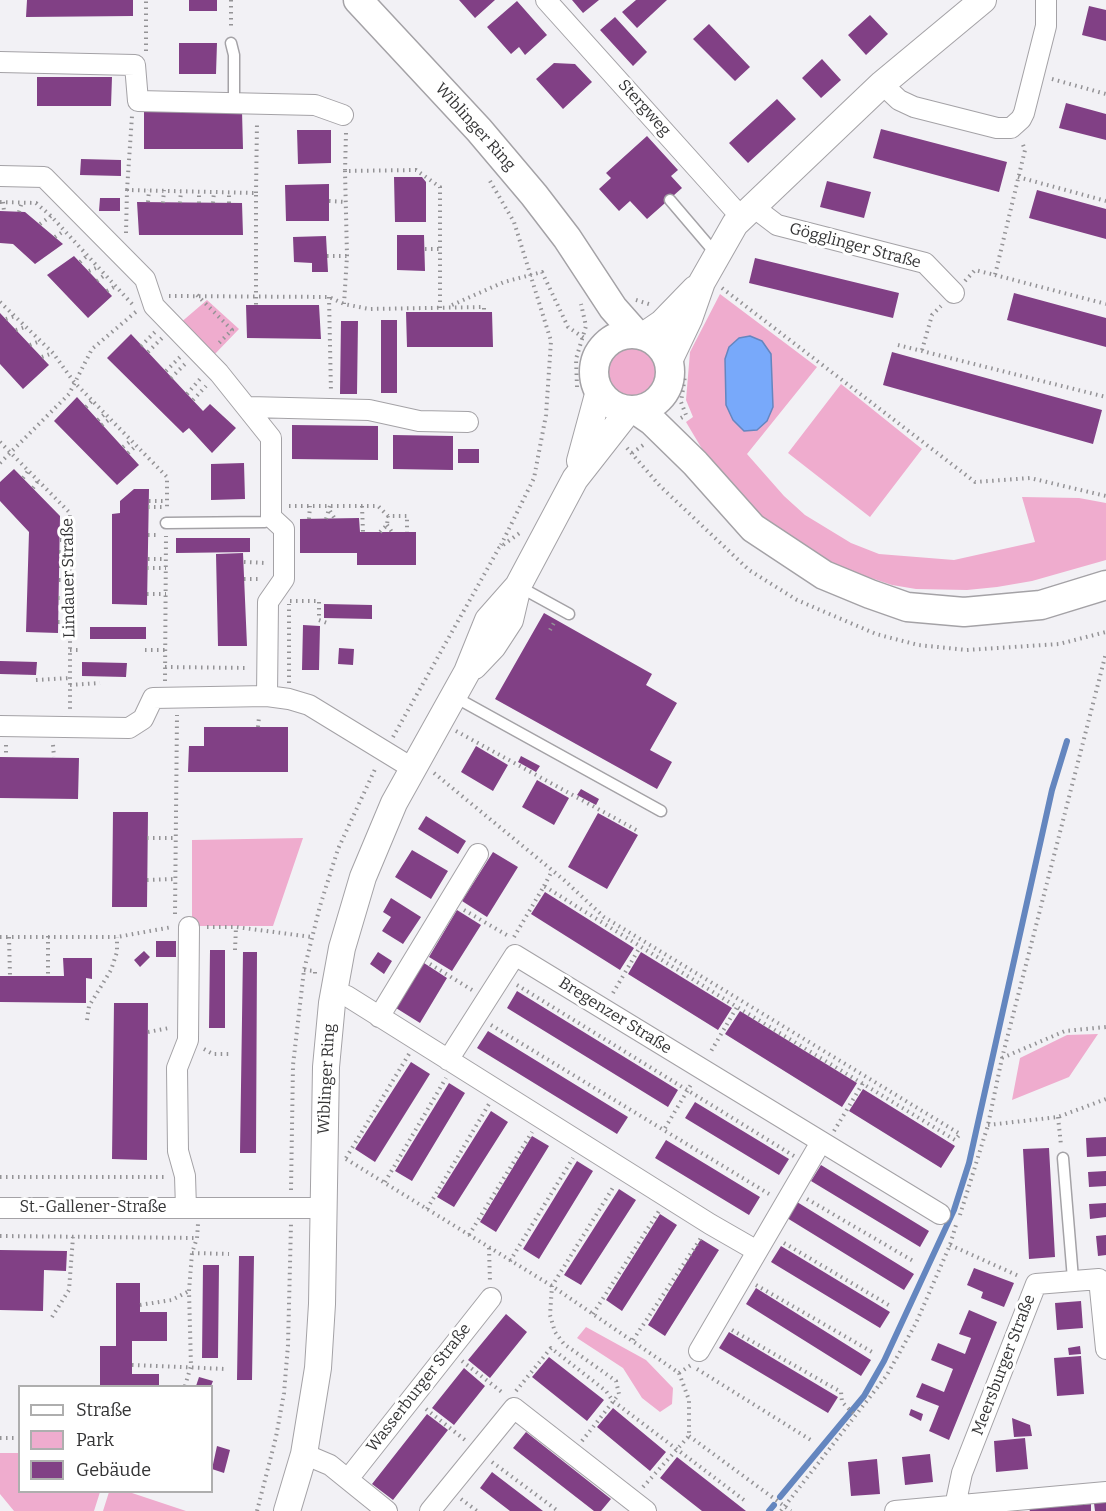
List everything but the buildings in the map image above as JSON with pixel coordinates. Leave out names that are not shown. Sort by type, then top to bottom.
[{"type":"main road","name":"Wiblinger Ring","points":[[358,0],[479,130],[534,195],[567,238],[624,323],[639,335]]},
{"type":"main road","name":"Wiblinger Ring","points":[[582,263],[600,328],[593,344]]},
{"type":"main road","points":[[633,410],[653,404],[665,391],[670,380],[669,361],[659,345],[639,335],[617,337],[593,344],[594,379],[589,392],[612,405],[633,410],[652,421],[695,463],[753,528],[790,555],[824,575],[907,608],[964,612],[1004,610],[1041,605],[1106,585]]},
{"type":"main road","points":[[665,391],[695,463]]},
{"type":"street","name":"Stergweg","points":[[546,0],[747,211]]},
{"type":"street","points":[[882,84],[899,100],[914,106],[1004,129],[1017,124],[1024,112],[1046,26],[1046,0]]},
{"type":"street","points":[[639,335],[662,323],[707,271],[747,211],[882,84],[980,1]]},
{"type":"street","points":[[0,62],[135,64],[138,101],[315,105],[343,115]]},
{"type":"street","points":[[0,176],[44,177],[145,279],[147,304],[249,407],[271,438],[271,511],[284,529],[275,579],[268,602],[267,696]]},
{"type":"street","name":"Gögglinger Straße","points":[[747,211],[777,225],[926,263],[954,292]]},
{"type":"street","points":[[669,361],[689,319],[707,271]]},
{"type":"street","name":"Wiblinger Ring","points":[[287,1511],[304,1454],[314,1400],[321,1335],[326,1067],[333,991],[348,927],[363,877],[382,828],[415,764],[459,699],[467,672],[487,654],[504,630],[512,612],[518,586],[575,479],[597,406],[589,392]]},
{"type":"street","points":[[249,407],[369,410],[422,422],[468,422]]},
{"type":"street","name":"Wiblinger Ring","points":[[575,479],[633,410]]},
{"type":"street","points":[[0,726],[129,728],[143,719],[153,698],[267,696],[309,705],[415,764]]},
{"type":"street","points":[[379,1017],[478,854]]},
{"type":"street","name":"St.-Gallener-Straße","points":[[182,927],[187,964],[188,1040],[177,1068],[178,1151],[192,1208]]},
{"type":"street","points":[[451,1062],[480,1007],[501,975],[514,947]]},
{"type":"street","name":"Bregenzer Straße","points":[[514,947],[603,1009],[939,1214]]},
{"type":"street","points":[[333,991],[347,996],[624,1171],[757,1251]]},
{"type":"street","points":[[695,1359],[808,1165],[824,1143]]},
{"type":"street","name":"St.-Gallener-Straße","points":[[0,1208],[323,1208]]},
{"type":"street","name":"Meersburger Straße","points":[[954,1508],[962,1473],[1036,1284],[1073,1279],[1102,1279],[1106,1349]]},
{"type":"street","name":"Wasserburger Straße","points":[[348,1479],[491,1298]]},
{"type":"street","points":[[430,1511],[514,1408],[638,1506]]},
{"type":"street","points":[[304,1454],[326,1462],[387,1511]]},
{"type":"street","points":[[895,1511],[954,1508],[1106,1492]]},
{"type":"lane","points":[[231,43],[234,55],[234,102]]},
{"type":"lane","points":[[670,200],[707,271]]},
{"type":"lane","points":[[166,523],[266,522],[271,511]]},
{"type":"lane","points":[[518,586],[569,614]]},
{"type":"lane","points":[[459,699],[661,811]]},
{"type":"lane","points":[[1063,1158],[1073,1279]]},
{"type":"path","points":[[135,64],[146,56],[146,0]]},
{"type":"path","points":[[231,0],[231,43]]},
{"type":"path","points":[[1034,75],[1106,93]]},
{"type":"path","points":[[121,253],[126,249],[131,118],[138,101]]},
{"type":"path","points":[[256,305],[257,103]]},
{"type":"path","points":[[343,115],[346,129],[347,256],[344,304]]},
{"type":"path","points":[[995,275],[1025,150],[1017,124]]},
{"type":"path","points":[[345,171],[416,170],[440,187],[440,310]]},
{"type":"path","points":[[485,173],[514,222],[528,275],[551,340],[546,415],[534,478],[499,548]]},
{"type":"path","points":[[1018,177],[1106,201]]},
{"type":"path","points":[[127,190],[256,193]]},
{"type":"path","points":[[148,202],[149,190]]},
{"type":"path","points":[[163,202],[164,190]]},
{"type":"path","points":[[180,202],[181,191]]},
{"type":"path","points":[[199,191],[199,203]]},
{"type":"path","points":[[213,203],[214,191]]},
{"type":"path","points":[[229,203],[230,192]]},
{"type":"path","points":[[329,201],[346,202]]},
{"type":"path","points":[[4,211],[2,202],[36,203],[116,286],[147,304]]},
{"type":"path","points":[[19,212],[22,202]]},
{"type":"path","points":[[40,225],[51,216]]},
{"type":"path","points":[[55,237],[64,231]]},
{"type":"path","points":[[424,249],[440,249]]},
{"type":"path","points":[[80,262],[87,256]]},
{"type":"path","points":[[327,256],[347,256]]},
{"type":"path","points":[[88,271],[98,267]]},
{"type":"path","points":[[922,350],[932,315],[975,270],[1106,304]]},
{"type":"path","points":[[707,271],[975,482],[1030,478],[1106,496]]},
{"type":"path","points":[[97,281],[106,274]]},
{"type":"path","points":[[440,310],[458,304],[486,289],[528,275],[544,274],[568,327],[593,344]]},
{"type":"path","points":[[107,291],[116,286]]},
{"type":"path","points":[[197,295],[232,330]]},
{"type":"path","points":[[0,464],[69,394],[92,349],[147,304],[197,295],[307,296],[329,297],[344,304],[369,309],[484,310]]},
{"type":"path","points":[[273,305],[274,296]]},
{"type":"path","points":[[290,296],[290,305]]},
{"type":"path","points":[[307,296],[308,305]]},
{"type":"path","points":[[329,297],[331,409]]},
{"type":"path","points":[[0,302],[53,353],[74,382],[167,477],[165,667],[171,696],[175,879],[182,927]]},
{"type":"path","points":[[6,319],[15,316]]},
{"type":"path","points":[[586,320],[593,344]]},
{"type":"path","points":[[16,330],[25,327]]},
{"type":"path","points":[[30,345],[40,341]]},
{"type":"path","points":[[589,392],[575,367],[593,344]]},
{"type":"path","points":[[898,345],[1106,397]]},
{"type":"path","points":[[42,357],[53,353]]},
{"type":"path","points":[[86,407],[93,400]]},
{"type":"path","points":[[98,420],[106,413]]},
{"type":"path","points":[[102,425],[111,418]]},
{"type":"path","points":[[123,447],[132,440]]},
{"type":"path","name":"Lindauer Straße","points":[[0,442],[70,513],[70,727]]},
{"type":"path","points":[[128,453],[138,445]]},
{"type":"path","points":[[23,478],[28,471]]},
{"type":"path","points":[[33,488],[38,481]]},
{"type":"path","points":[[50,505],[56,499]]},
{"type":"path","points":[[148,501],[166,501]]},
{"type":"path","points":[[271,511],[310,506],[330,509],[378,506],[388,516],[407,516],[407,532]]},
{"type":"path","points":[[309,519],[310,506]]},
{"type":"path","points":[[362,506],[363,532]]},
{"type":"path","points":[[148,507],[166,507]]},
{"type":"path","points":[[326,519],[330,509]]},
{"type":"path","points":[[330,509],[335,519]]},
{"type":"path","points":[[356,518],[362,512]]},
{"type":"path","points":[[380,532],[387,525],[388,516]]},
{"type":"path","points":[[387,525],[392,532]]},
{"type":"path","points":[[60,540],[70,540]]},
{"type":"path","points":[[59,552],[70,552]]},
{"type":"path","points":[[147,559],[166,560]]},
{"type":"path","points":[[244,562],[266,563]]},
{"type":"path","points":[[59,566],[70,566]]},
{"type":"path","points":[[147,568],[166,568]]},
{"type":"path","points":[[244,579],[275,579],[290,601],[289,699]]},
{"type":"path","points":[[59,580],[70,580]]},
{"type":"path","points":[[147,594],[166,594]]},
{"type":"path","points":[[58,598],[70,598]]},
{"type":"path","points":[[290,601],[319,601],[319,620],[330,624]]},
{"type":"path","points":[[58,622],[70,622]]},
{"type":"path","points":[[70,650],[81,650]]},
{"type":"path","points":[[146,650],[165,650]]},
{"type":"path","points":[[783,1509],[887,1375],[916,1323],[950,1245],[988,1125],[1002,1058],[1106,653]]},
{"type":"path","points":[[165,667],[290,668]]},
{"type":"path","points":[[36,680],[70,678]]},
{"type":"path","points":[[70,685],[100,683]]},
{"type":"path","points":[[459,699],[450,728],[640,832]]},
{"type":"path","points":[[258,727],[259,717]]},
{"type":"path","points":[[6,748],[6,757]]},
{"type":"path","points":[[53,749],[54,757]]},
{"type":"path","points":[[415,764],[552,871],[604,917],[960,1134],[955,1140],[544,886]]},
{"type":"path","points":[[147,838],[175,838]]},
{"type":"path","points":[[450,901],[514,947],[552,871]]},
{"type":"path","points":[[147,880],[175,879]]},
{"type":"path","points":[[0,937],[117,936],[182,927],[236,927],[312,936]]},
{"type":"path","points":[[235,950],[236,927]]},
{"type":"path","points":[[9,936],[10,976]]},
{"type":"path","points":[[48,936],[48,976]]},
{"type":"path","points":[[87,1020],[89,1006],[111,970],[117,952],[117,936]]},
{"type":"path","points":[[603,1009],[640,947]]},
{"type":"path","points":[[416,955],[480,1007],[664,1128],[789,1198],[915,1262]]},
{"type":"path","points":[[501,975],[808,1165]]},
{"type":"path","points":[[664,1128],[737,1007]]},
{"type":"path","points":[[1002,1058],[1065,1031],[1106,1027]]},
{"type":"path","points":[[188,1040],[213,1054],[232,1053]]},
{"type":"path","points":[[345,1159],[417,1040]]},
{"type":"path","points":[[385,1182],[451,1062]]},
{"type":"path","points":[[824,1143],[866,1078]]},
{"type":"path","points":[[427,1209],[497,1091]]},
{"type":"path","points":[[988,1125],[1058,1117],[1106,1099]]},
{"type":"path","points":[[1058,1117],[1063,1158]]},
{"type":"path","points":[[468,1235],[541,1118]]},
{"type":"path","points":[[510,1261],[582,1144]]},
{"type":"path","points":[[338,1155],[552,1286],[679,1373],[689,1400],[689,1436],[676,1447],[638,1506]]},
{"type":"path","points":[[572,1453],[619,1394],[616,1381],[564,1344],[555,1332],[550,1315],[552,1286],[624,1171]]},
{"type":"path","points":[[0,1177],[185,1176]]},
{"type":"path","points":[[593,1314],[668,1197]]},
{"type":"path","points":[[185,1385],[191,1366],[189,1291],[192,1253],[197,1238],[192,1208]]},
{"type":"path","points":[[633,1340],[710,1224]]},
{"type":"path","points":[[768,1233],[892,1307]]},
{"type":"path","points":[[0,1236],[197,1238]]},
{"type":"path","points":[[52,1317],[69,1290],[73,1237]]},
{"type":"path","points":[[950,1245],[1036,1284]]},
{"type":"path","points":[[489,1248],[491,1298]]},
{"type":"path","points":[[192,1253],[230,1254]]},
{"type":"path","points":[[742,1277],[874,1353]]},
{"type":"path","points":[[140,1305],[172,1300],[189,1291]]},
{"type":"path","points":[[716,1321],[842,1392],[843,1402],[856,1416]]},
{"type":"path","points":[[449,1351],[510,1399],[551,1348],[606,1391],[613,1401],[744,1500]]},
{"type":"path","points":[[695,1359],[814,1442]]},
{"type":"path","points":[[132,1365],[226,1369]]},
{"type":"path","points":[[412,1397],[478,1452],[558,1511]]},
{"type":"path","points":[[689,1436],[783,1509],[791,1511]]},
{"type":"path","points":[[0,1438],[18,1438]]},
{"type":"green space","points":[[720,294],[817,367],[747,454],[784,496],[805,515],[851,543],[879,554],[954,560],[1035,542],[1022,497],[1079,498],[1106,503],[1106,560],[1032,581],[967,590],[916,589],[892,585],[822,559],[757,514],[705,454],[686,422],[693,417],[686,400],[690,352]]},
{"type":"green space","points":[[207,300],[239,329],[212,357],[179,324]]},
{"type":"green space","points":[[625,344],[637,344],[647,348],[655,356],[659,372],[655,388],[647,396],[637,400],[625,400],[615,396],[607,388],[603,378],[603,366],[607,356],[615,348]]},
{"type":"green space","points":[[841,384],[922,449],[870,517],[788,453]]},
{"type":"green space","points":[[303,838],[273,926],[192,926],[192,840]]},
{"type":"green space","points":[[1098,1034],[1069,1077],[1012,1100],[1020,1058],[1067,1035]]},
{"type":"green space","points":[[586,1327],[646,1360],[673,1388],[672,1404],[660,1412],[642,1398],[623,1368],[577,1338]]},
{"type":"green space","points":[[0,1453],[18,1453],[18,1493],[100,1493],[94,1511],[14,1511],[0,1494]]},
{"type":"green space","points":[[109,1493],[132,1493],[186,1511],[103,1511]]},
{"type":"water","points":[[750,336],[762,341],[771,354],[773,407],[767,421],[757,430],[744,431],[733,420],[726,405],[725,359],[729,347],[739,338]]},
{"type":"waterway","points":[[780,1497],[864,1396],[884,1361],[954,1210],[969,1163],[1052,790],[1067,741]]},
{"type":"waterway","points":[[769,1511],[774,1505]]}]
